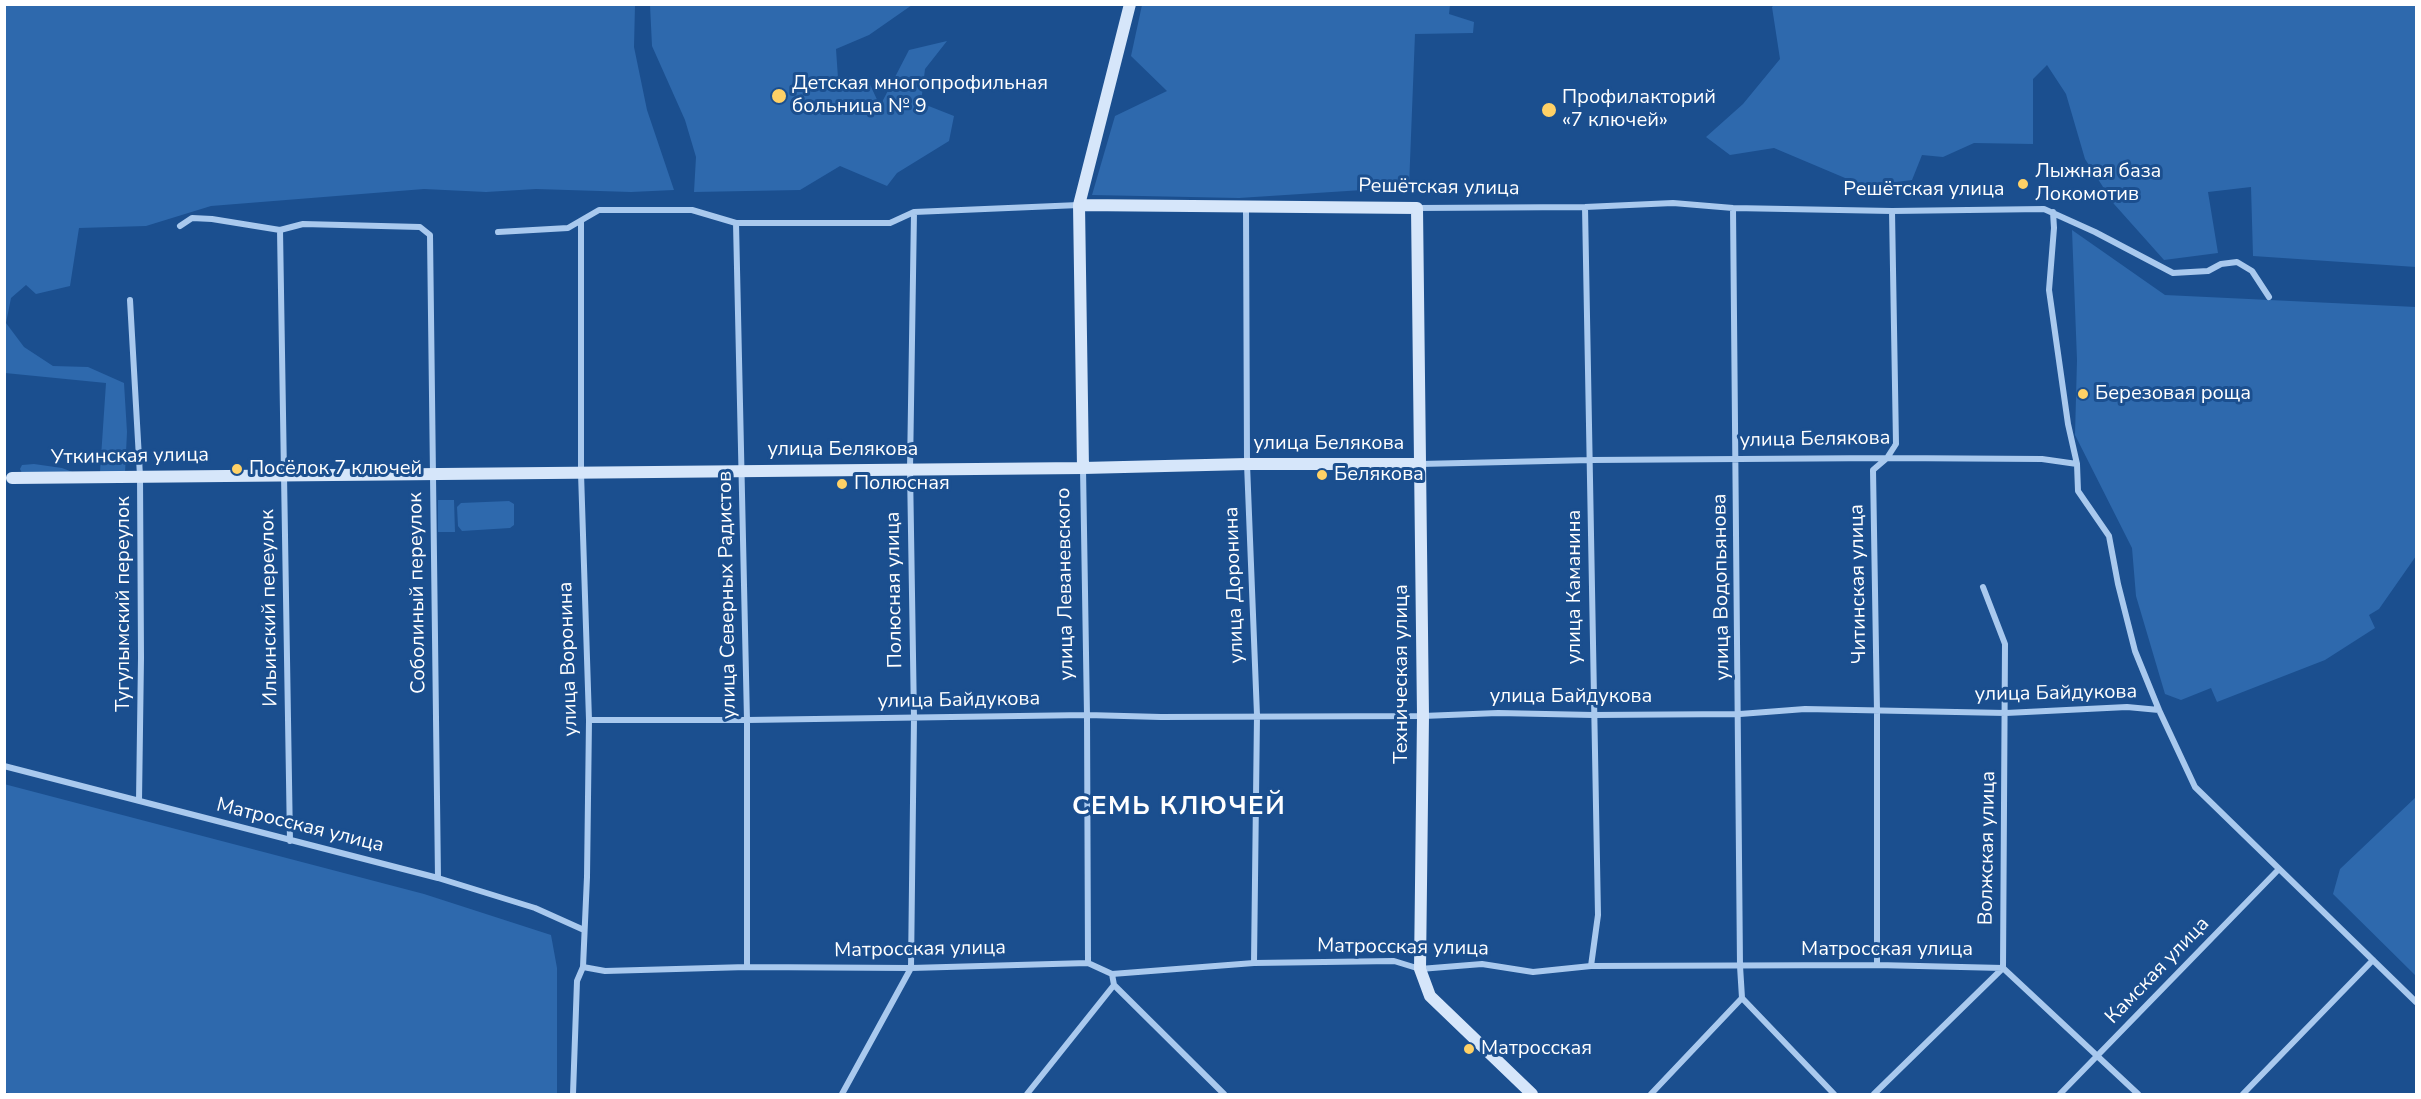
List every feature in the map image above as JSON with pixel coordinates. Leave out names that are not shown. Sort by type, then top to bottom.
[{"type":"street","name":"улица Леваневского","points":[[1088,963],[1087,715],[1078,206],[1130,4]]},
{"type":"street","name":"Решётская улица","points":[[498,232],[568,228],[599,210],[692,210],[736,223],[890,223],[914,212],[1078,206],[1417,208],[1585,207],[1673,203],[1733,208],[1892,211],[2044,209],[2173,273],[2208,271],[2221,264],[2237,262],[2252,271],[2269,297]]},
{"type":"street","name":"улица Доронина","points":[[1246,206],[1247,464],[1257,715],[1254,963]]},
{"type":"street","name":"улица Каманина","points":[[1585,207],[1598,915],[1591,966]]},
{"type":"street","name":"Техническая улица","points":[[1417,208],[1423,716],[1420,969],[1430,996],[1532,1095]]},
{"type":"street","name":"улица Водопьянова","points":[[1733,208],[1740,714],[1740,966],[1743,998]]},
{"type":"street","name":"Читинская улица","points":[[1877,965],[1877,711],[1873,470],[1887,458],[1896,444],[1892,211]]},
{"type":"street","name":"Полюсная улица","points":[[842,1095],[911,968],[914,718],[910,470],[914,212]]},
{"type":"street","points":[[2053,212],[2054,228],[2049,290],[2068,424],[2077,464],[2078,491],[2109,536],[2118,584],[2135,651],[2159,710]]},
{"type":"street","points":[[180,226],[192,218],[279,230]]},
{"type":"street","name":"улица Воронина","points":[[573,1095],[577,981],[583,967],[587,877],[589,720],[581,473],[581,221]]},
{"type":"street","name":"улица Северных Радистов","points":[[736,223],[747,720],[747,967]]},
{"type":"street","name":"Соболиный переулок","points":[[279,230],[303,224],[420,227],[430,236],[438,878]]},
{"type":"street","name":"Ильинский переулок","points":[[279,230],[290,841]]},
{"type":"street","name":"Тугулымский переулок","points":[[130,300],[140,476],[139,801]]},
{"type":"street","name":"улица Белякова","points":[[581,473],[1887,458],[2042,459],[2077,464]]},
{"type":"street","name":"Уткинская улица","points":[[8,478],[581,473]]},
{"type":"street","name":"Волжская улица","points":[[1983,587],[2005,644],[2003,968]]},
{"type":"street","name":"улица Байдукова","points":[[589,720],[1087,715],[1161,717],[1423,716],[1498,713],[1740,714],[1804,709],[2006,713],[2127,707],[2159,710],[2195,787],[2416,1002]]},
{"type":"street","name":"Матросская улица","points":[[4,766],[438,878],[535,908],[584,930]]},
{"type":"street","name":"Камская улица","points":[[2060,1095],[2279,869]]},
{"type":"street","points":[[2243,1095],[2373,960]]},
{"type":"street","name":"Матросская улица","points":[[583,967],[605,971],[747,967],[911,968],[1088,963],[1112,974],[1254,963],[1394,961],[1420,969],[1482,964],[1533,972],[1591,966],[1877,965],[2003,968]]},
{"type":"street","points":[[1874,1095],[2003,968],[2138,1095]]},
{"type":"street","points":[[1112,974],[1114,985],[1224,1095]]},
{"type":"street","points":[[1027,1095],[1114,985]]},
{"type":"street","points":[[1651,1095],[1743,998],[1834,1095]]},
{"type":"shaded area","points":[[5,5],[635,5],[634,47],[647,110],[674,190],[631,192],[536,189],[486,192],[424,189],[211,206],[146,226],[79,228],[70,286],[36,294],[26,285],[11,298],[6,323],[24,347],[53,366],[88,367],[124,383],[127,432],[125,473],[100,472],[106,383],[5,373]]},
{"type":"shaded area","points":[[650,5],[912,5],[869,35],[836,49],[838,78],[867,78],[880,106],[909,50],[947,41],[925,69],[921,103],[954,116],[949,141],[897,173],[887,186],[840,166],[800,190],[694,192],[696,157],[685,120],[652,46]]},
{"type":"shaded area","points":[[1142,5],[1450,5],[1449,14],[1474,22],[1473,33],[1415,34],[1409,187],[1239,198],[1092,195],[1115,116],[1167,91],[1131,56]]},
{"type":"shaded area","points":[[1774,5],[2416,5],[2416,267],[2253,256],[2251,187],[2208,192],[2218,253],[2164,260],[2114,204],[2085,159],[2066,94],[2047,65],[2033,79],[2033,144],[1974,143],[1943,157],[1922,155],[1912,180],[1864,186],[1774,148],[1730,155],[1706,137],[1743,104],[1780,59],[1772,7]]},
{"type":"shaded area","points":[[2072,230],[2165,295],[2416,307],[2416,556],[2379,609],[2369,615],[2375,628],[2325,660],[2217,702],[2211,688],[2181,700],[2165,694],[2136,596],[2132,548],[2075,435],[2077,360]]},
{"type":"shaded area","points":[[34,464],[62,468],[75,473],[22,473],[20,469],[22,465]]},
{"type":"shaded area","points":[[438,500],[454,500],[455,532],[438,532]]},
{"type":"shaded area","points":[[509,501],[514,504],[514,525],[510,528],[462,531],[458,526],[457,507],[461,503]]},
{"type":"shaded area","points":[[4,784],[424,894],[551,935],[557,968],[557,1094],[13,1094],[5,1092]]},
{"type":"shaded area","points":[[2416,797],[2416,976],[2333,894],[2340,869]]},
{"type":"place","name":"Детская многопрофильная больница № 9","points":[[779,96]]},
{"type":"place","name":"Профилакторий «7 ключей»","points":[[1549,110]]},
{"type":"place","name":"Лыжная база Локомотив","points":[[2023,184]]},
{"type":"place","name":"Березовая роща","points":[[2083,394]]},
{"type":"place","name":"Посёлок 7 ключей","points":[[237,469]]},
{"type":"place","name":"Белякова","points":[[1322,475]]},
{"type":"place","name":"Полюсная","points":[[842,484]]},
{"type":"place","name":"Матросская","points":[[1469,1049]]},
{"type":"district","name":"СЕМЬ КЛЮЧЕЙ","points":[[1179,808]]}]
